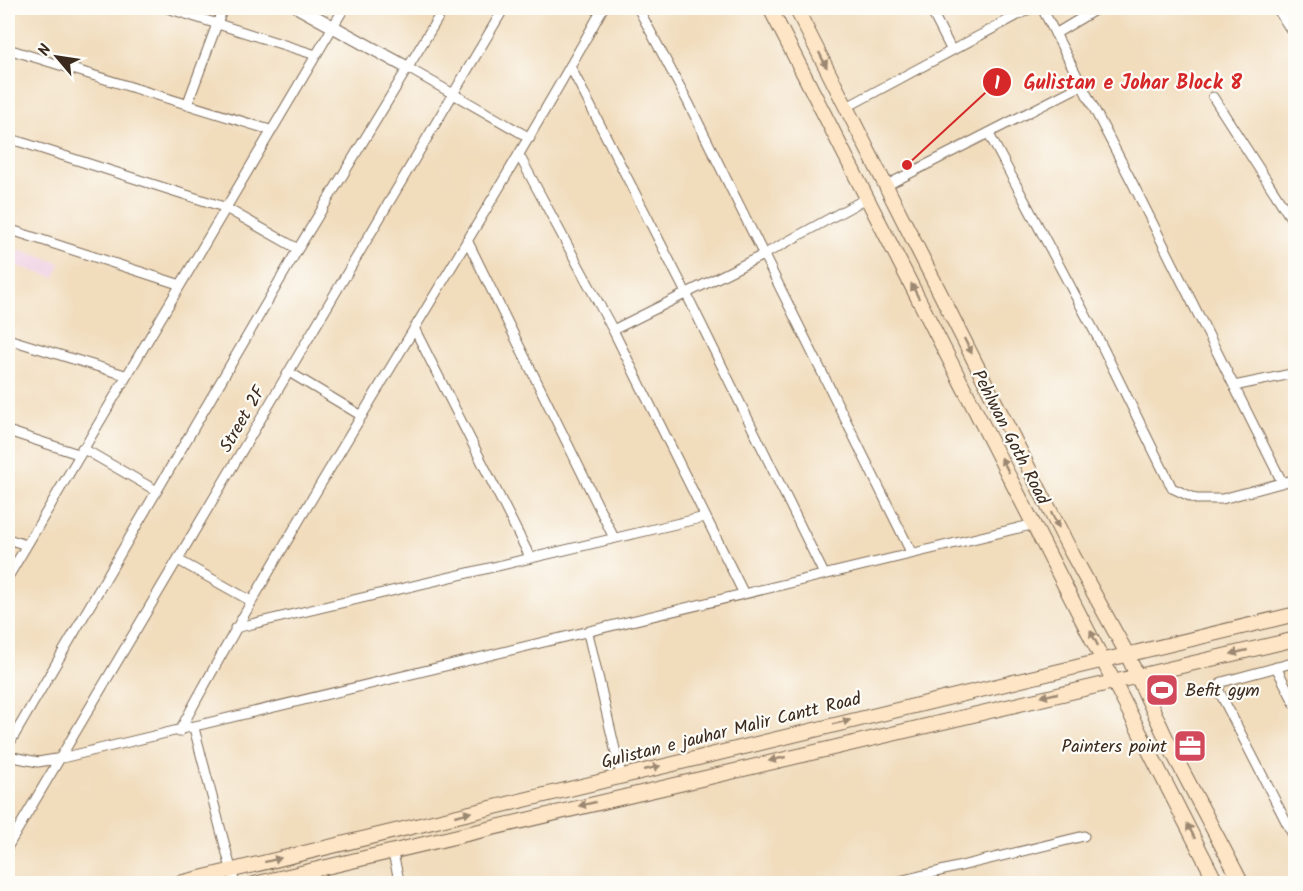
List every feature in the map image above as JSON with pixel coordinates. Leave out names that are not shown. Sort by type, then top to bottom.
[{"type":"main road","name":"Pehlwan Goth Road","points":[[770,8],[1217,884]]},
{"type":"main road","name":"Pehlwan Goth Road","points":[[796,8],[1069,548],[1126,652],[1173,753],[1242,884]]},
{"type":"main road","name":"Gulistan e jauhar Malir Cantt Road","points":[[175,884],[232,877],[621,775],[1126,652],[1296,614]]},
{"type":"main road","name":"Gulistan e jauhar Malir Cantt Road","points":[[254,884],[1296,639]]},
{"type":"street","points":[[166,8],[217,22],[316,55]]},
{"type":"street","points":[[187,105],[223,8]]},
{"type":"street","points":[[299,8],[530,138]]},
{"type":"street","points":[[8,577],[178,284],[344,8]]},
{"type":"street","points":[[8,746],[298,249],[444,8]]},
{"type":"street","name":"Street 2F","points":[[8,846],[504,8]]},
{"type":"street","points":[[179,732],[235,628],[530,138],[603,8]]},
{"type":"street","points":[[638,8],[911,552]]},
{"type":"street","points":[[930,8],[951,49]]},
{"type":"street","points":[[847,107],[1031,8]]},
{"type":"street","points":[[1042,8],[1281,482]]},
{"type":"street","points":[[1056,34],[1098,8]]},
{"type":"street","points":[[1276,8],[1296,38]]},
{"type":"street","points":[[8,50],[270,130]]},
{"type":"street","points":[[570,66],[686,293],[824,574]]},
{"type":"street","points":[[887,185],[1082,86]]},
{"type":"street","points":[[1213,97],[1296,226]]},
{"type":"street","points":[[989,134],[1099,340],[1172,488],[1196,499],[1222,499],[1295,479]]},
{"type":"street","points":[[8,138],[224,207],[298,249]]},
{"type":"street","points":[[519,155],[613,330],[744,594]]},
{"type":"street","points":[[613,330],[763,255],[867,198]]},
{"type":"street","points":[[8,229],[178,284]]},
{"type":"street","points":[[467,240],[614,538]]},
{"type":"street","points":[[414,328],[530,557]]},
{"type":"street","points":[[8,339],[125,375]]},
{"type":"street","points":[[289,372],[362,416]]},
{"type":"street","points":[[1234,386],[1296,373]]},
{"type":"street","points":[[8,431],[80,451],[157,491]]},
{"type":"street","points":[[235,628],[705,517]]},
{"type":"street","points":[[8,756],[38,762],[179,732],[911,552],[1035,525]]},
{"type":"street","points":[[8,539],[26,545]]},
{"type":"street","points":[[178,560],[251,601]]},
{"type":"street","points":[[588,633],[621,775]]},
{"type":"street","points":[[1296,662],[1222,682],[1218,689],[1296,841]]},
{"type":"street","points":[[1276,667],[1296,706]]},
{"type":"street","points":[[194,728],[232,877]]},
{"type":"street","points":[[887,884],[1084,836]]},
{"type":"street","points":[[392,850],[400,884]]},
{"type":"shaded area","points":[[8,246],[60,263],[55,278],[8,263]]},
{"type":"place","name":"Gulistan e Johar Block 8","points":[[907,165]]},
{"type":"place","name":"Befit gym","points":[[1162,690]]},
{"type":"place","name":"Painters point","points":[[1190,746]]}]
